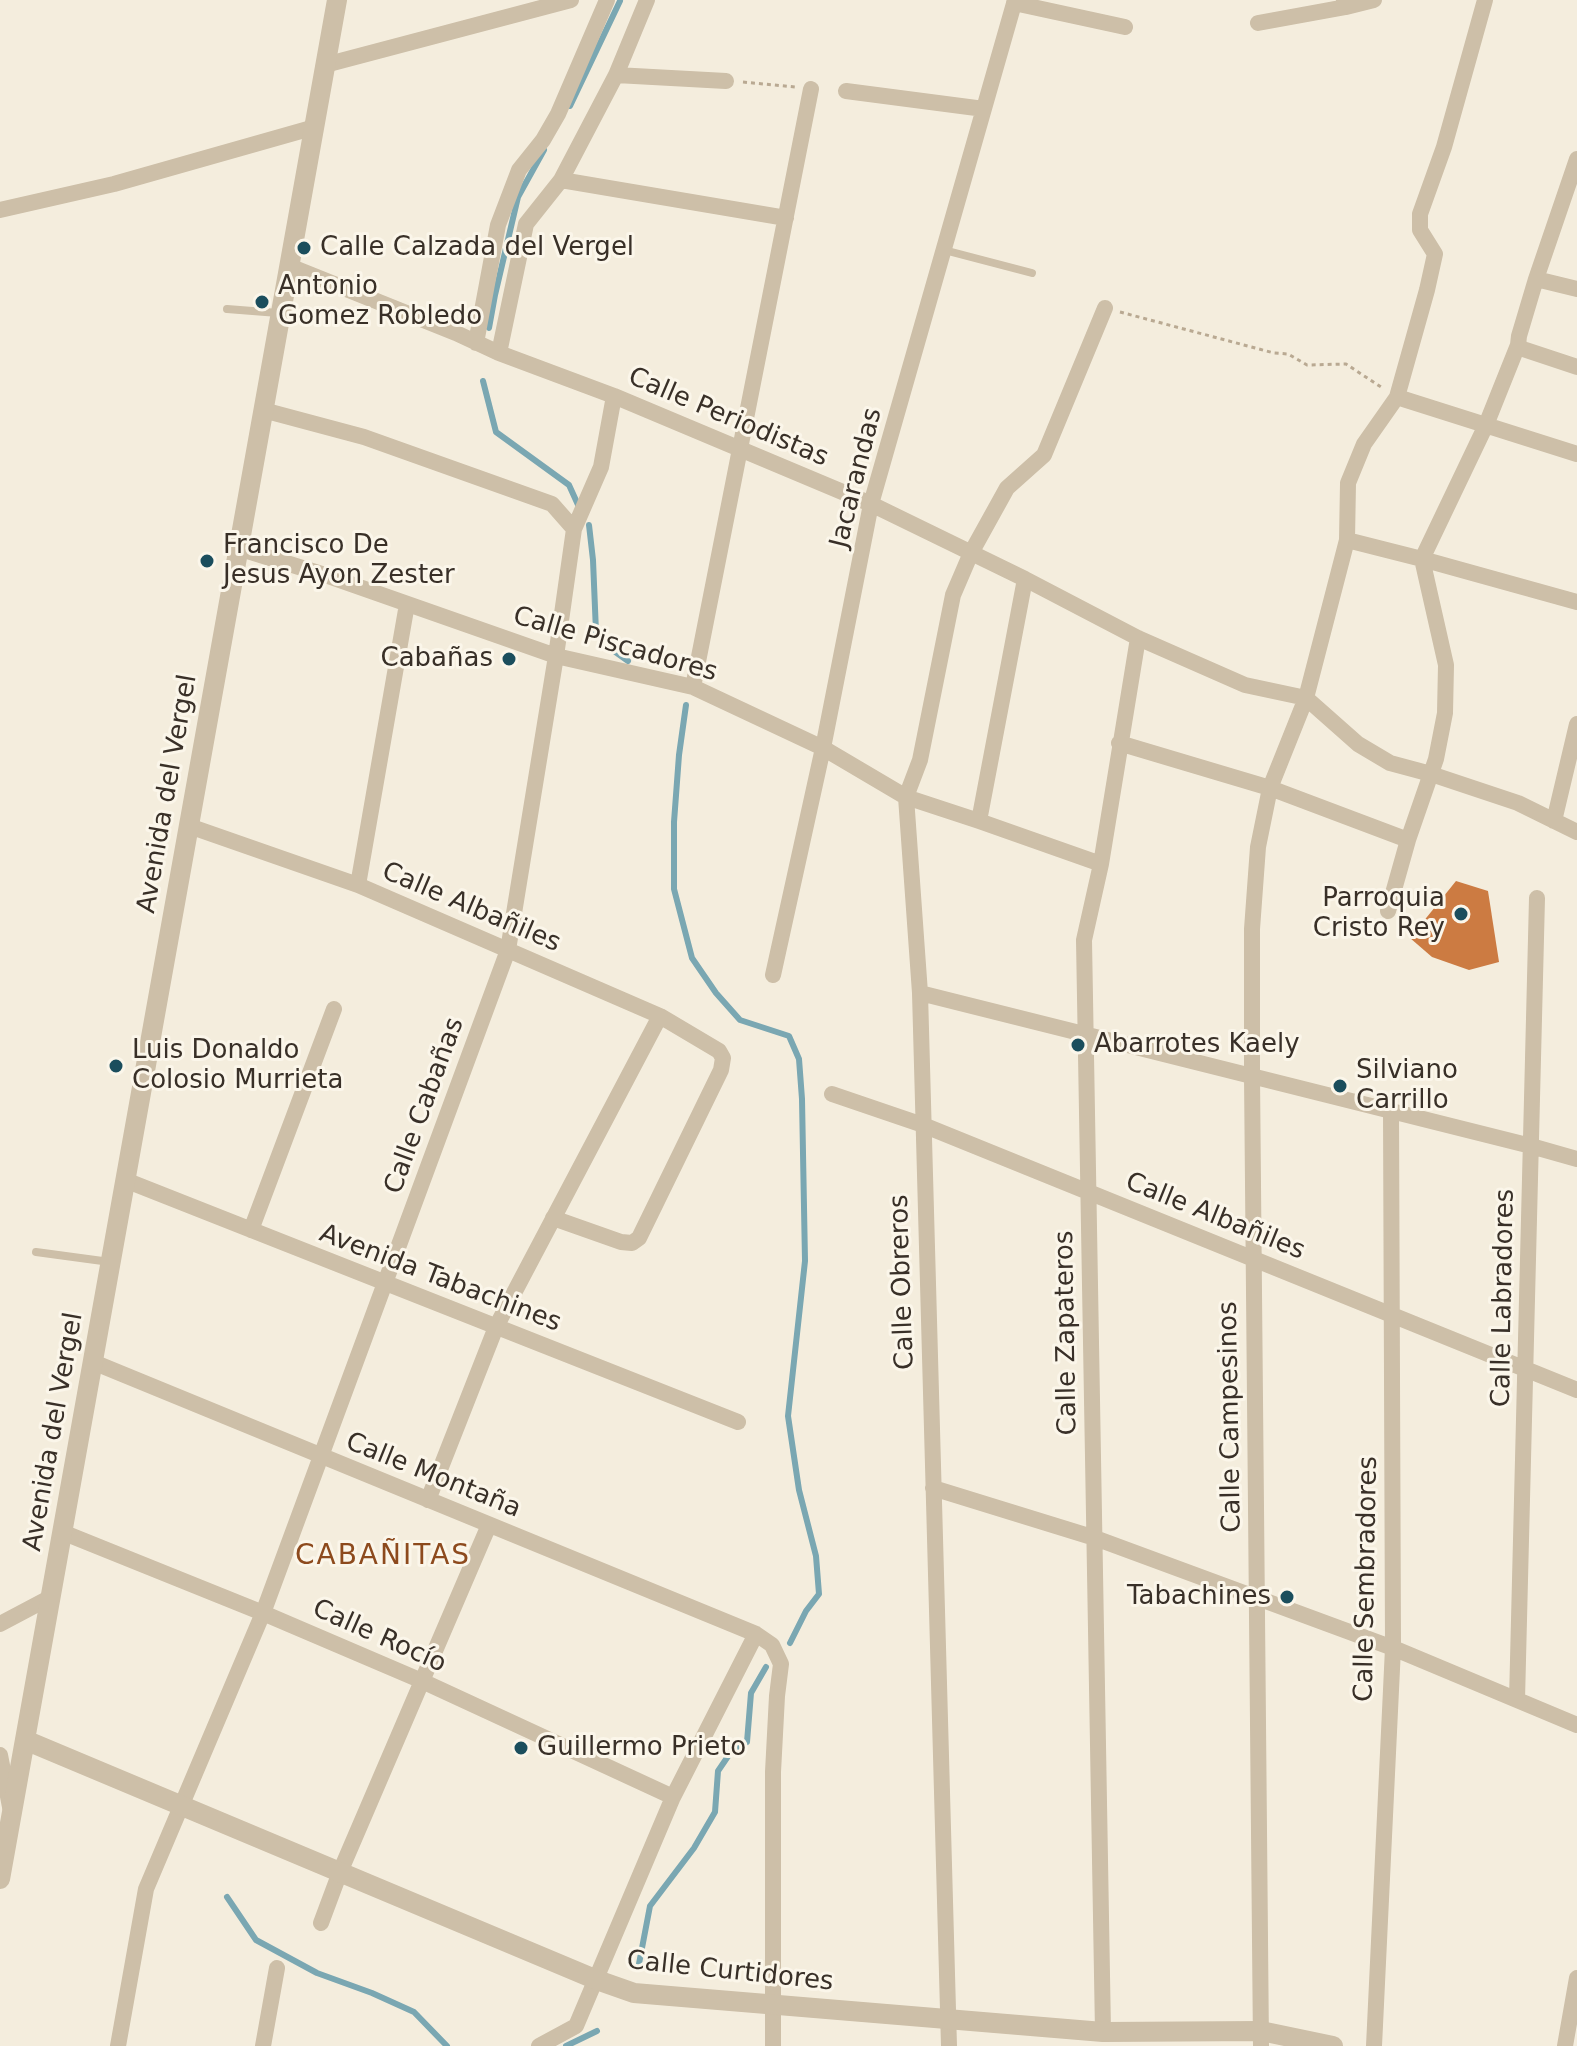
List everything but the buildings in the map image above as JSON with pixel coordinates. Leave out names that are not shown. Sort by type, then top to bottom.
[{"type":"street","name":"Avenida del Vergel","points":[[0,1879],[337,0]]},
{"type":"street","points":[[325,65],[571,0]]},
{"type":"street","points":[[476,343],[498,225],[519,170],[543,140],[558,114],[607,0]]},
{"type":"street","points":[[499,353],[526,224],[561,180],[616,75],[647,0]]},
{"type":"street","points":[[1258,23],[1345,3],[1374,0]]},
{"type":"street","name":"Calle Campesinos","points":[[1261,2038],[1252,1076],[1252,929],[1258,847],[1270,788],[1306,698],[1347,540],[1348,483],[1364,444],[1397,397],[1427,290],[1435,254],[1420,230],[1420,214],[1444,147],[1485,0]]},
{"type":"street","points":[[1014,1],[1125,27]]},
{"type":"street","name":"Jacarandas","points":[[773,975],[823,748],[871,504],[1014,1]]},
{"type":"street","points":[[616,75],[726,81]]},
{"type":"street","points":[[693,687],[811,89]]},
{"type":"street","points":[[846,91],[984,109]]},
{"type":"street","points":[[0,210],[114,184],[315,127]]},
{"type":"street","points":[[1388,911],[1436,759],[1445,713],[1446,665],[1422,559],[1486,425],[1518,345],[1536,279],[1577,159]]},
{"type":"street","points":[[561,180],[786,218]]},
{"type":"street","name":"Calle Periodistas","points":[[289,266],[499,353],[614,396],[871,504],[1138,638],[1245,685],[1306,698]]},
{"type":"street","points":[[1536,279],[1577,289]]},
{"type":"street","name":"Calle Obreros","points":[[949,2046],[920,993],[906,797],[920,760],[953,595],[971,553],[1007,488],[1044,455],[1105,308]]},
{"type":"street","points":[[1518,345],[1577,367]]},
{"type":"street","name":"Calle Cabañas","points":[[118,2046],[146,1889],[263,1613],[508,950],[574,529],[601,467],[614,396]]},
{"type":"street","points":[[1397,397],[1577,454]]},
{"type":"street","points":[[263,410],[364,437],[552,504],[574,529]]},
{"type":"street","points":[[1347,540],[1577,602]]},
{"type":"street","name":"Calle Piscadores","points":[[238,548],[328,576],[556,656],[693,687],[823,748],[906,797],[1101,864]]},
{"type":"street","points":[[979,821],[1025,579]]},
{"type":"street","points":[[358,885],[407,604]]},
{"type":"street","name":"Calle Zapateros","points":[[1103,2032],[1084,940],[1101,864],[1138,638]]},
{"type":"street","points":[[1306,698],[1358,744],[1390,763],[1518,803],[1577,832]]},
{"type":"street","points":[[1554,821],[1577,724]]},
{"type":"street","points":[[1119,743],[1270,788],[1408,840]]},
{"type":"street","name":"Calle Albañiles","points":[[189,826],[358,885],[660,1016],[719,1051],[723,1058],[721,1070],[639,1238],[632,1243],[621,1242],[553,1218]]},
{"type":"street","name":"Calle Labradores","points":[[1517,1700],[1537,898]]},
{"type":"street","points":[[920,993],[1577,1159]]},
{"type":"street","points":[[251,1230],[334,1009]]},
{"type":"street","points":[[428,1500],[496,1327],[660,1016]]},
{"type":"street","name":"Calle Albañiles","points":[[832,1094],[923,1125],[1577,1390]]},
{"type":"street","name":"Calle Sembradores","points":[[1374,2046],[1393,1648],[1391,1111]]},
{"type":"street","name":"Avenida Tabachines","points":[[125,1180],[738,1422]]},
{"type":"street","name":"Calle Montaña","points":[[93,1362],[756,1634]]},
{"type":"street","points":[[933,1488],[1095,1538],[1393,1648],[1577,1725]]},
{"type":"street","points":[[321,1923],[489,1525]]},
{"type":"street","name":"Calle Rocío","points":[[62,1532],[422,1681],[673,1797]]},
{"type":"street","points":[[0,1624],[51,1597]]},
{"type":"street","points":[[539,2046],[576,2026],[673,1797],[756,1634],[772,1645],[781,1664],[773,1772],[773,2046]]},
{"type":"street","name":"Calle Curtidores","points":[[25,1740],[634,1993],[1103,2032],[1261,2038],[1333,2046]]},
{"type":"street","points":[[0,1755],[11,1817]]},
{"type":"street","points":[[263,2046],[277,1968]]},
{"type":"street","points":[[1565,2046],[1577,1978]]},
{"type":"lane","points":[[944,250],[1032,273]]},
{"type":"lane","points":[[227,309],[280,314]]},
{"type":"lane","points":[[36,1252],[110,1262]]},
{"type":"path","points":[[726,81],[811,89]]},
{"type":"path","points":[[1105,308],[1274,353],[1288,354],[1307,365],[1346,364],[1397,397]]},
{"type":"waterway","points":[[570,106],[620,1]]},
{"type":"waterway","points":[[489,328],[518,197],[544,150]]},
{"type":"waterway","points":[[483,381],[496,432],[569,485],[579,507]]},
{"type":"waterway","points":[[589,525],[596,632],[628,661]]},
{"type":"waterway","points":[[686,705],[674,822],[674,889],[692,958],[716,993],[740,1020],[789,1036],[799,1059],[805,1261],[788,1416],[799,1490],[816,1556],[819,1594],[806,1611],[790,1643]]},
{"type":"waterway","points":[[638,1969],[650,1906],[694,1848],[715,1812],[718,1771],[733,1749],[747,1742],[751,1693],[766,1667]]},
{"type":"waterway","points":[[227,1897],[256,1940],[317,1973],[414,2012],[447,2046]]},
{"type":"waterway","points":[[566,2046],[597,2031]]},
{"type":"place","name":"Calle Calzada del Vergel","points":[[304,248]]},
{"type":"place","name":"Antonio Gomez Robledo","points":[[262,302]]},
{"type":"place","name":"Francisco De Jesus Ayon Zester","points":[[207,561]]},
{"type":"place","name":"Cabañas","points":[[509,659]]},
{"type":"place","name":"Parroquia Cristo Rey","points":[[1461,914]]},
{"type":"place","name":"Abarrotes Kaely","points":[[1078,1045]]},
{"type":"place","name":"Luis Donaldo Colosio Murrieta","points":[[116,1066]]},
{"type":"place","name":"Silviano Carrillo","points":[[1340,1086]]},
{"type":"place","name":"Tabachines","points":[[1287,1597]]},
{"type":"place","name":"Guillermo Prieto","points":[[521,1748]]},
{"type":"district","name":"CABAÑITAS","points":[[383,1557]]}]
